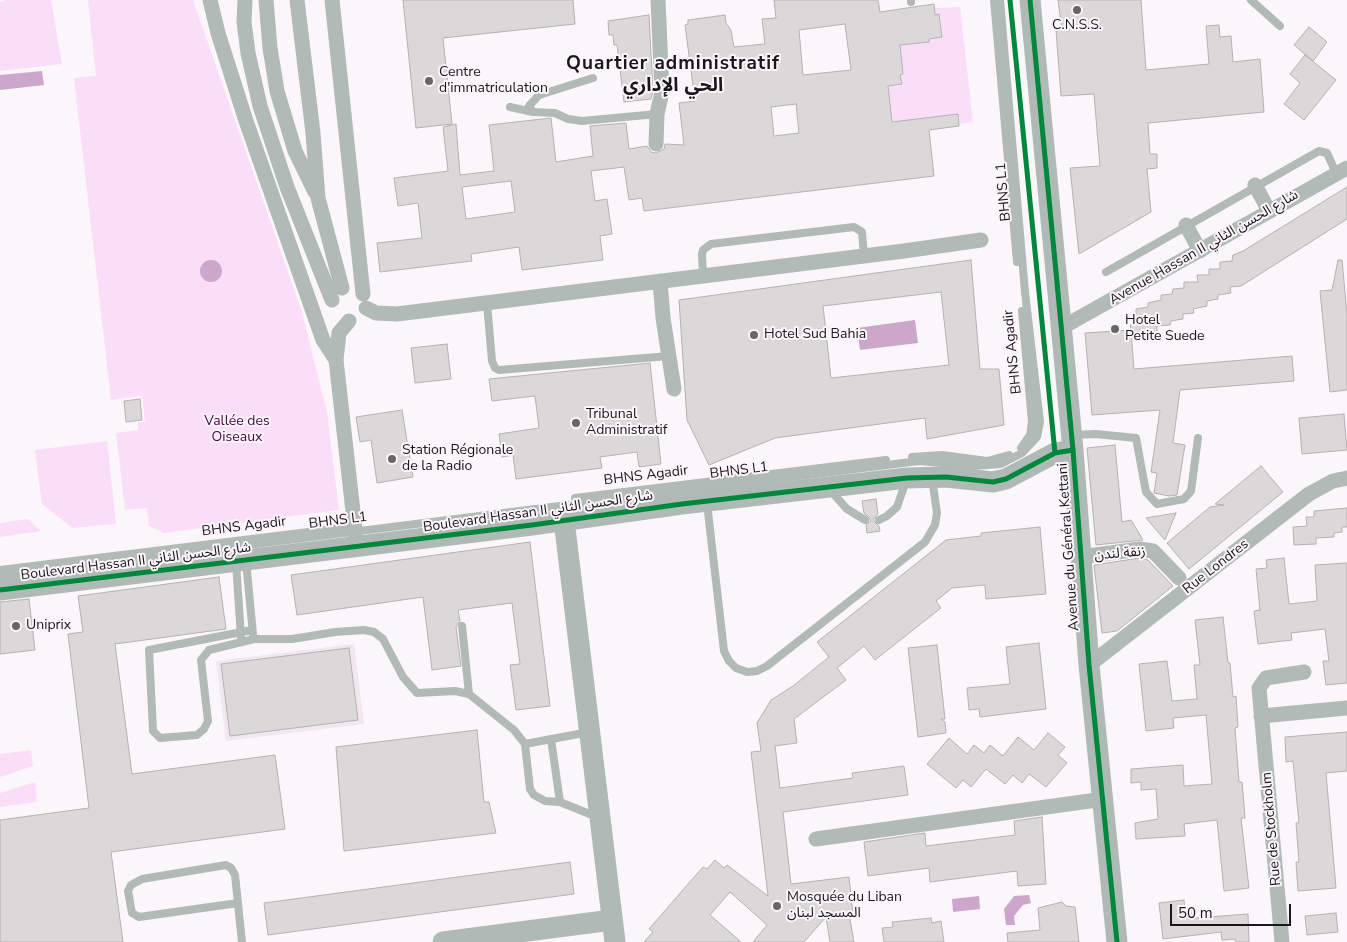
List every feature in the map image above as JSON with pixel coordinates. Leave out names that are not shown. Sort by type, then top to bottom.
[{"type":"street","points":[[210,0],[218,33],[246,120],[323,340],[336,360]]},
{"type":"street","points":[[245,0],[244,22],[248,53],[260,106],[288,187],[337,294]]},
{"type":"street","points":[[266,0],[270,48],[277,91],[295,151],[318,198]]},
{"type":"street","points":[[297,0],[314,133],[318,198],[337,294],[335,315],[349,321],[356,320],[364,301],[332,0]]},
{"type":"street","points":[[656,144],[657,114],[662,92],[658,0]]},
{"type":"street","name":"Avenue du Général Kettani","points":[[1030,0],[1117,942]]},
{"type":"street","name":"Avenue Hassan II شارع الحسن الثاني","points":[[1061,328],[1200,252],[1342,170]]},
{"type":"street","points":[[1255,185],[1269,211]]},
{"type":"street","points":[[1186,225],[1200,252]]},
{"type":"street","points":[[337,294],[357,289],[364,301],[376,313],[397,314],[981,240]]},
{"type":"street","points":[[660,281],[663,318],[674,389]]},
{"type":"street","points":[[349,321],[339,333],[336,360],[356,535]]},
{"type":"street","name":"Boulevard Hassan II شارع الحسن الثاني","points":[[0,590],[241,561],[356,535],[564,520],[827,486],[907,478],[932,477],[980,482],[1006,479],[1054,454],[1072,442]]},
{"type":"street","name":"Rue Londres","points":[[1090,665],[1309,494],[1326,483],[1347,478]]},
{"type":"street","points":[[564,520],[615,942]]},
{"type":"street","name":"زنقة لندن","points":[[1080,557],[1140,549],[1153,551],[1179,578]]},
{"type":"street","name":"Rue de Stockholm","points":[[1282,942],[1259,688],[1261,682],[1271,676],[1304,672]]},
{"type":"street","points":[[1261,716],[1347,708]]},
{"type":"street","points":[[816,839],[1104,799]]},
{"type":"street","points":[[443,942],[612,920]]},
{"type":"lane","name":"BHNS Agadir","points":[[0,570],[356,535],[927,455],[987,460],[1008,456],[1022,448],[1030,435],[1032,422],[994,0]]},
{"type":"lane","name":"BHNS L1","points":[[0,576],[356,535],[530,508],[919,461],[974,466],[1001,464],[1022,453],[1037,437],[1040,422],[1025,292],[1000,0]]},
{"type":"lane","points":[[1251,0],[1280,26]]},
{"type":"lane","points":[[532,112],[530,106],[539,95],[594,78]]},
{"type":"lane","points":[[510,106],[532,112],[554,113],[568,119],[582,121],[657,114]]},
{"type":"lane","points":[[1106,272],[1255,185],[1319,151],[1327,153],[1342,170]]},
{"type":"lane","points":[[703,276],[703,250],[711,244],[854,227],[862,232],[864,256]]},
{"type":"lane","points":[[487,303],[492,361],[495,368],[499,370],[669,356]]},
{"type":"lane","points":[[1072,442],[1096,434],[1136,438],[1146,492],[1157,504],[1184,499],[1191,491],[1198,438]]},
{"type":"lane","points":[[706,501],[724,651],[728,661],[736,668],[747,672],[757,671],[767,666],[925,542],[935,525],[937,513],[932,477]]},
{"type":"lane","points":[[878,520],[887,516],[897,506],[907,478]]},
{"type":"lane","points":[[827,486],[847,509],[865,520]]},
{"type":"lane","points":[[241,561],[254,639]]},
{"type":"lane","points":[[241,561],[242,642]]},
{"type":"lane","points":[[462,626],[469,694]]},
{"type":"lane","points":[[252,630],[149,650],[153,731],[160,738],[197,735],[204,729],[208,721],[201,660],[204,653],[209,650],[254,639],[292,639],[334,632],[364,630],[374,632],[383,639],[402,677],[417,693],[455,692],[469,694],[514,730],[525,744],[532,792],[539,799],[560,802],[601,818]]},
{"type":"lane","points":[[525,744],[590,732]]},
{"type":"lane","points":[[551,739],[560,802]]},
{"type":"lane","points":[[238,903],[139,917],[132,913],[128,891],[131,885],[142,879],[226,865],[231,868],[235,875],[238,903],[242,942]]},
{"type":"shaded area","points":[[42,71],[44,85],[0,90],[0,75]]},
{"type":"shaded area","points":[[211,260],[219,263],[222,271],[219,279],[211,282],[203,279],[200,271],[203,263]]},
{"type":"shaded area","points":[[915,320],[918,343],[860,350],[857,328]]},
{"type":"shaded area","points":[[354,644],[364,724],[226,741],[216,661]]},
{"type":"shaded area","points":[[1029,895],[1031,903],[1023,905],[1014,916],[1015,925],[1006,925],[1004,909],[1014,896]]},
{"type":"shaded area","points":[[979,896],[980,909],[953,912],[952,899]]},
{"type":"green space","points":[[5,0],[51,0],[62,64],[0,71],[0,2]]},
{"type":"green space","name":"Vallée des Oiseaux","points":[[88,0],[193,0],[302,312],[327,412],[339,510],[164,533],[149,526],[147,508],[125,510],[116,433],[138,430],[138,422],[145,422],[142,396],[111,400],[74,78],[96,76]]},
{"type":"green space","points":[[960,7],[973,122],[959,124],[958,114],[892,122],[888,86],[901,84],[900,75],[903,74],[901,53],[898,53],[896,41],[908,44],[929,42],[929,39],[941,37],[940,14],[935,15],[935,8]]},
{"type":"green space","points":[[107,441],[116,524],[72,528],[42,504],[35,450]]},
{"type":"green space","points":[[28,519],[41,531],[0,537],[0,523]]},
{"type":"green space","points":[[31,750],[33,766],[0,777],[0,754]]},
{"type":"green space","points":[[35,782],[37,802],[0,807],[0,793]]},
{"type":"building","name":"Centre d'immatriculation","points":[[403,0],[573,0],[575,24],[443,38],[452,124],[416,128]]},
{"type":"building","points":[[774,0],[878,0],[880,12],[934,4],[935,15],[939,14],[942,37],[929,39],[929,42],[900,45],[903,74],[900,75],[902,84],[888,86],[892,122],[958,114],[959,126],[929,130],[934,176],[644,211],[642,198],[629,200],[624,167],[591,171],[595,201],[607,199],[612,234],[600,236],[603,260],[522,270],[519,247],[471,254],[472,261],[380,272],[377,243],[422,238],[418,203],[398,206],[394,178],[448,171],[443,127],[456,124],[460,175],[494,171],[489,125],[551,118],[556,162],[593,156],[590,126],[626,123],[629,149],[647,146],[651,152],[656,153],[664,149],[665,144],[684,145],[679,103],[695,101],[685,25],[688,24],[688,20],[725,15],[726,23],[731,30],[734,47],[765,44],[762,19],[776,18]],"holes":[[[845,24],[851,70],[803,75],[799,30]],[[796,104],[799,133],[774,136],[771,107]],[[511,181],[515,212],[466,219],[462,187]]]},
{"type":"building","points":[[1058,0],[1141,0],[1146,70],[1209,64],[1206,26],[1219,25],[1220,37],[1231,36],[1233,62],[1260,59],[1264,112],[1148,123],[1150,154],[1157,154],[1157,168],[1147,169],[1151,212],[1079,254],[1070,168],[1100,166],[1094,94],[1061,96],[1056,30],[1062,30]]},
{"type":"building","points":[[649,15],[653,91],[651,99],[624,102],[617,45],[614,45],[613,35],[609,35],[608,21]]},
{"type":"building","points":[[1309,27],[1327,42],[1313,61],[1294,45]]},
{"type":"building","points":[[1305,55],[1336,80],[1304,120],[1284,104],[1300,83],[1290,74]]},
{"type":"building","points":[[1347,187],[1347,219],[1241,286],[1230,287],[1231,293],[1218,295],[1218,299],[1207,301],[1207,306],[1193,309],[1194,313],[1183,314],[1183,319],[1171,321],[1170,325],[1157,326],[1157,334],[1146,334],[1144,340],[1134,340],[1130,325],[1133,325],[1133,319],[1136,318],[1136,309],[1148,307],[1148,303],[1161,300],[1161,295],[1172,294],[1173,289],[1184,288],[1184,282],[1198,282],[1197,275],[1209,275],[1209,269],[1220,269],[1220,262],[1232,261],[1233,255],[1243,251]]},
{"type":"building","name":"Hotel Sud Bahia","points":[[971,260],[980,369],[999,369],[1004,425],[927,439],[925,418],[775,438],[709,465],[687,420],[679,300]],"holes":[[[941,292],[949,365],[831,378],[823,306]]]},
{"type":"building","points":[[1338,260],[1342,260],[1347,314],[1347,390],[1330,392],[1320,291],[1332,290]]},
{"type":"building","points":[[1131,330],[1134,369],[1292,356],[1294,381],[1180,390],[1173,443],[1185,445],[1177,495],[1169,496],[1154,493],[1157,473],[1151,472],[1160,410],[1092,415],[1085,333]]},
{"type":"building","points":[[447,344],[451,379],[415,383],[411,348]]},
{"type":"building","points":[[650,363],[661,464],[639,467],[637,452],[600,457],[602,468],[516,479],[513,455],[502,457],[499,434],[539,428],[535,396],[492,401],[489,379]]},
{"type":"building","points":[[140,399],[142,420],[126,422],[124,401]]},
{"type":"building","name":"Station Régionale de la Radio","points":[[402,410],[413,477],[377,483],[371,440],[360,442],[356,417]]},
{"type":"building","points":[[1344,414],[1347,450],[1302,454],[1299,418]]},
{"type":"building","points":[[1115,445],[1122,522],[1131,520],[1143,540],[1096,545],[1087,448]]},
{"type":"building","points":[[1261,466],[1283,492],[1189,569],[1167,543],[1210,507],[1224,505],[1215,504]]},
{"type":"building","points":[[876,499],[878,514],[873,520],[879,526],[880,531],[867,533],[866,525],[871,520],[864,513],[862,501]]},
{"type":"building","points":[[1347,508],[1347,527],[1342,527],[1342,532],[1334,533],[1334,537],[1316,538],[1316,544],[1294,545],[1293,527],[1307,526],[1306,517],[1314,517],[1314,511]]},
{"type":"building","points":[[1176,513],[1165,540],[1146,518]]},
{"type":"building","points":[[1040,527],[1046,594],[986,599],[985,585],[952,588],[936,601],[941,608],[875,660],[864,646],[837,668],[846,680],[794,719],[797,743],[775,746],[780,788],[853,778],[852,773],[904,766],[908,795],[783,812],[791,884],[849,877],[853,913],[849,914],[854,942],[830,942],[826,917],[804,942],[753,942],[767,925],[730,892],[710,915],[741,942],[644,942],[653,932],[649,929],[703,867],[707,869],[715,860],[724,868],[727,865],[768,896],[751,752],[761,751],[757,723],[771,700],[793,686],[829,657],[817,642],[946,540],[981,536],[981,533]]},
{"type":"building","points":[[530,542],[550,706],[516,710],[510,665],[520,664],[512,603],[458,610],[460,621],[456,627],[461,666],[432,670],[423,597],[297,615],[291,575]]},
{"type":"building","points":[[1140,558],[1148,560],[1173,586],[1117,631],[1102,633],[1094,565]]},
{"type":"building","points":[[1284,558],[1289,604],[1317,601],[1315,565],[1347,563],[1347,683],[1326,685],[1323,661],[1329,661],[1325,629],[1291,633],[1292,640],[1258,644],[1254,611],[1260,610],[1256,569],[1267,568],[1266,560]]},
{"type":"building","points":[[219,577],[226,629],[115,644],[132,774],[275,755],[285,829],[111,852],[123,942],[0,942],[0,820],[89,808],[68,634],[83,632],[78,596]]},
{"type":"building","name":"Uniprix","points":[[29,599],[35,650],[0,654],[0,602]]},
{"type":"building","points":[[1223,617],[1233,697],[1236,696],[1238,727],[1235,728],[1239,782],[1242,782],[1245,818],[1241,818],[1249,888],[1224,891],[1217,820],[1184,824],[1185,836],[1136,839],[1135,823],[1158,819],[1156,789],[1141,790],[1141,782],[1131,783],[1131,769],[1183,765],[1184,786],[1212,784],[1206,715],[1173,718],[1174,728],[1146,731],[1139,664],[1167,661],[1172,701],[1197,699],[1194,665],[1200,665],[1195,620]]},
{"type":"building","points":[[1039,643],[1046,709],[980,717],[979,709],[969,710],[967,688],[1010,684],[1006,647]]},
{"type":"building","points":[[937,645],[945,719],[941,719],[945,722],[946,733],[918,737],[908,648]]},
{"type":"building","points":[[349,648],[358,720],[230,736],[221,664]]},
{"type":"building","points":[[477,730],[484,802],[489,802],[496,833],[344,851],[336,747]]},
{"type":"building","points":[[1347,732],[1347,771],[1326,773],[1336,888],[1298,891],[1296,862],[1299,862],[1296,823],[1299,823],[1293,761],[1286,762],[1285,737]]},
{"type":"building","points":[[1048,733],[1065,747],[1058,755],[1067,763],[1046,787],[1029,774],[1022,783],[1013,775],[1005,784],[986,769],[971,787],[963,780],[956,788],[927,764],[949,738],[967,754],[974,745],[984,753],[990,745],[1003,756],[1018,737],[1034,750]]},
{"type":"building","points":[[1042,817],[1046,884],[1018,886],[1017,871],[930,882],[929,868],[868,876],[864,842],[925,833],[926,846],[1015,835],[1014,821]]},
{"type":"building","points":[[570,862],[574,894],[268,935],[264,903]]},
{"type":"building","points":[[1184,900],[1185,912],[1194,912],[1195,918],[1248,914],[1249,942],[1236,942],[1235,939],[1222,940],[1221,932],[1163,939],[1159,903]]},
{"type":"building","points":[[1062,902],[1066,906],[1075,907],[1079,942],[1008,942],[1007,933],[1040,930],[1038,908]]},
{"type":"building","points":[[1336,913],[1338,932],[1307,935],[1305,916]]},
{"type":"building","points":[[931,918],[932,923],[941,921],[944,942],[884,942],[882,928],[893,927],[892,922]]},
{"type":"cycle path","points":[[1010,0],[1055,453]]},
{"type":"cycle path","points":[[1030,0],[1073,450],[1089,665],[1117,942]]},
{"type":"cycle path","points":[[0,590],[532,525],[682,504],[907,478],[946,477],[993,482],[1006,479],[1055,453],[1073,450]]},
{"type":"place","name":"C.N.S.S.","points":[[1077,10]]},
{"type":"place","name":"Centre d'immatriculation","points":[[429,81]]},
{"type":"place","name":"Hotel Petite Suede","points":[[1115,329]]},
{"type":"place","name":"Hotel Sud Bahia","points":[[754,335]]},
{"type":"place","name":"Tribunal Administratif","points":[[576,423]]},
{"type":"place","name":"Station Régionale de la Radio","points":[[392,459]]},
{"type":"place","name":"Uniprix","points":[[16,626]]},
{"type":"place","name":"Mosquée du Liban المسجد لبنان","points":[[777,906]]},
{"type":"district","name":"Quartier administratif الحي الإداري","points":[[673,75]]}]
